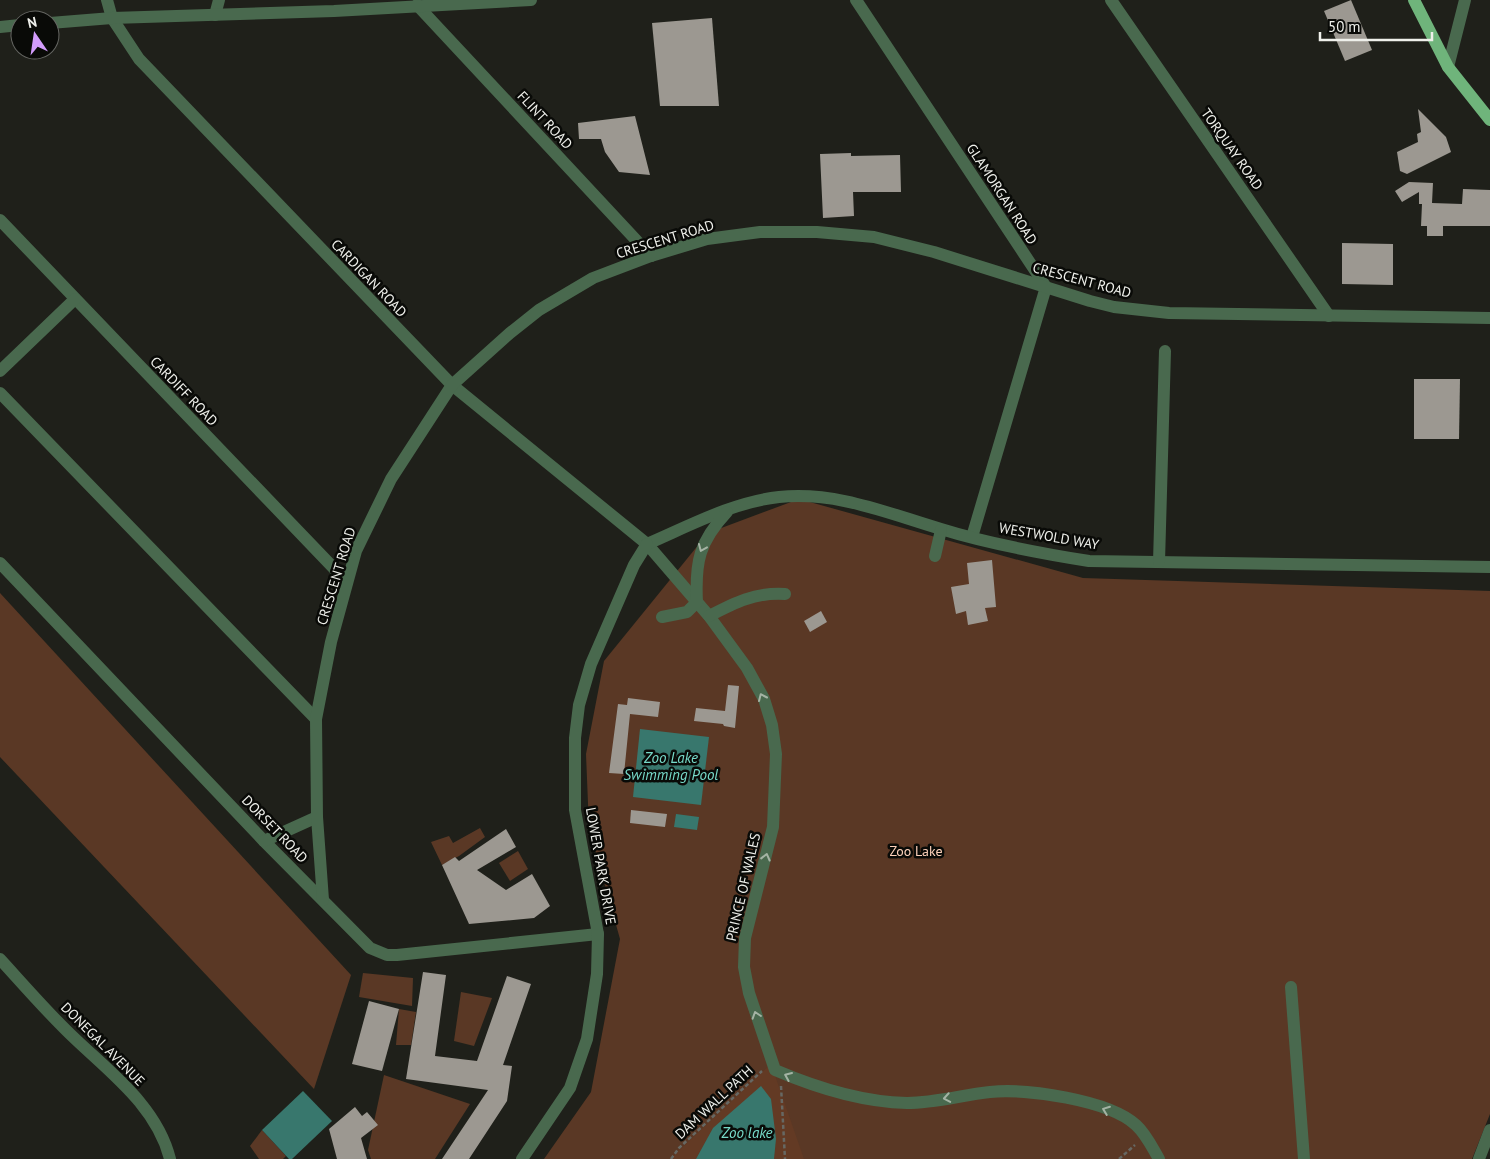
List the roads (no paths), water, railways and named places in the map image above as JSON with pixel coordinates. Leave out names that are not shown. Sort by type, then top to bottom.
[{"type":"main road","points":[[1414,0],[1448,67],[1490,120]]},
{"type":"street","name":"CARDIGAN ROAD","points":[[108,0],[112,18],[139,59],[452,385],[647,544]]},
{"type":"street","points":[[215,15],[219,0]]},
{"type":"street","points":[[60,22],[112,18],[215,15],[336,5],[417,5],[531,0]]},
{"type":"street","name":"GLAMORGAN ROAD","points":[[856,0],[1046,287]]},
{"type":"street","name":"TORQUAY ROAD","points":[[1111,0],[1328,316]]},
{"type":"street","points":[[1448,67],[1465,0]]},
{"type":"street","name":"FLINT ROAD","points":[[417,5],[651,256]]},
{"type":"street","name":"CARDIFF ROAD","points":[[0,220],[347,582]]},
{"type":"street","name":"CRESCENT ROAD","points":[[323,900],[317,817],[316,719],[331,642],[347,582],[364,532],[387,486],[452,385],[539,310],[593,278],[651,256],[707,239],[760,232],[817,232],[874,237],[934,252],[1096,303],[1132,310],[1169,313],[1490,318]]},
{"type":"street","points":[[972,537],[1046,287]]},
{"type":"street","points":[[0,371],[75,299]]},
{"type":"street","points":[[1160,562],[1165,351]]},
{"type":"street","points":[[0,393],[316,719]]},
{"type":"street","name":"WESTWOLD WAY","points":[[647,544],[730,508],[776,497],[807,495],[875,507],[941,530],[1089,561],[1490,567]]},
{"type":"street","points":[[662,617],[687,612],[697,602],[697,559],[712,528],[730,508]]},
{"type":"street","points":[[935,556],[941,530]]},
{"type":"street","name":"PRINCE OF WALES","points":[[647,544],[709,616],[753,677],[764,699],[775,735],[773,827],[752,903],[744,954],[749,993],[775,1070],[866,1100],[914,1103],[1010,1091],[1058,1096],[1096,1105],[1121,1116],[1135,1125],[1146,1136],[1159,1159]]},
{"type":"street","name":"LOWER PARK DRIVE","points":[[522,1159],[561,1102],[578,1070],[593,1008],[597,974],[598,934],[575,810],[575,738],[580,705],[591,664],[634,565],[647,544]]},
{"type":"street","name":"DORSET ROAD","points":[[0,563],[264,841],[370,948],[388,954],[598,934]]},
{"type":"street","points":[[709,616],[741,599],[767,594],[785,594]]},
{"type":"street","points":[[264,841],[317,817]]},
{"type":"street","name":"DONEGAL AVENUE","points":[[0,959],[64,1028],[143,1106],[160,1132],[170,1159]]},
{"type":"street","points":[[1291,987],[1304,1159]]},
{"type":"street","points":[[1479,1159],[1490,1130]]},
{"type":"water","name":"Zoo Lake Swimming Pool","points":[[640,729],[709,737],[701,805],[633,797]]},
{"type":"water","points":[[676,814],[699,817],[697,830],[674,827]]},
{"type":"water","name":"Zoo lake","points":[[761,1086],[771,1099],[776,1139],[774,1159],[696,1159],[713,1128]]},
{"type":"water","points":[[303,1091],[332,1121],[292,1159],[289,1159],[262,1130]]},
{"type":"park label","name":"Zoo Lake","points":[[916,851]]}]
